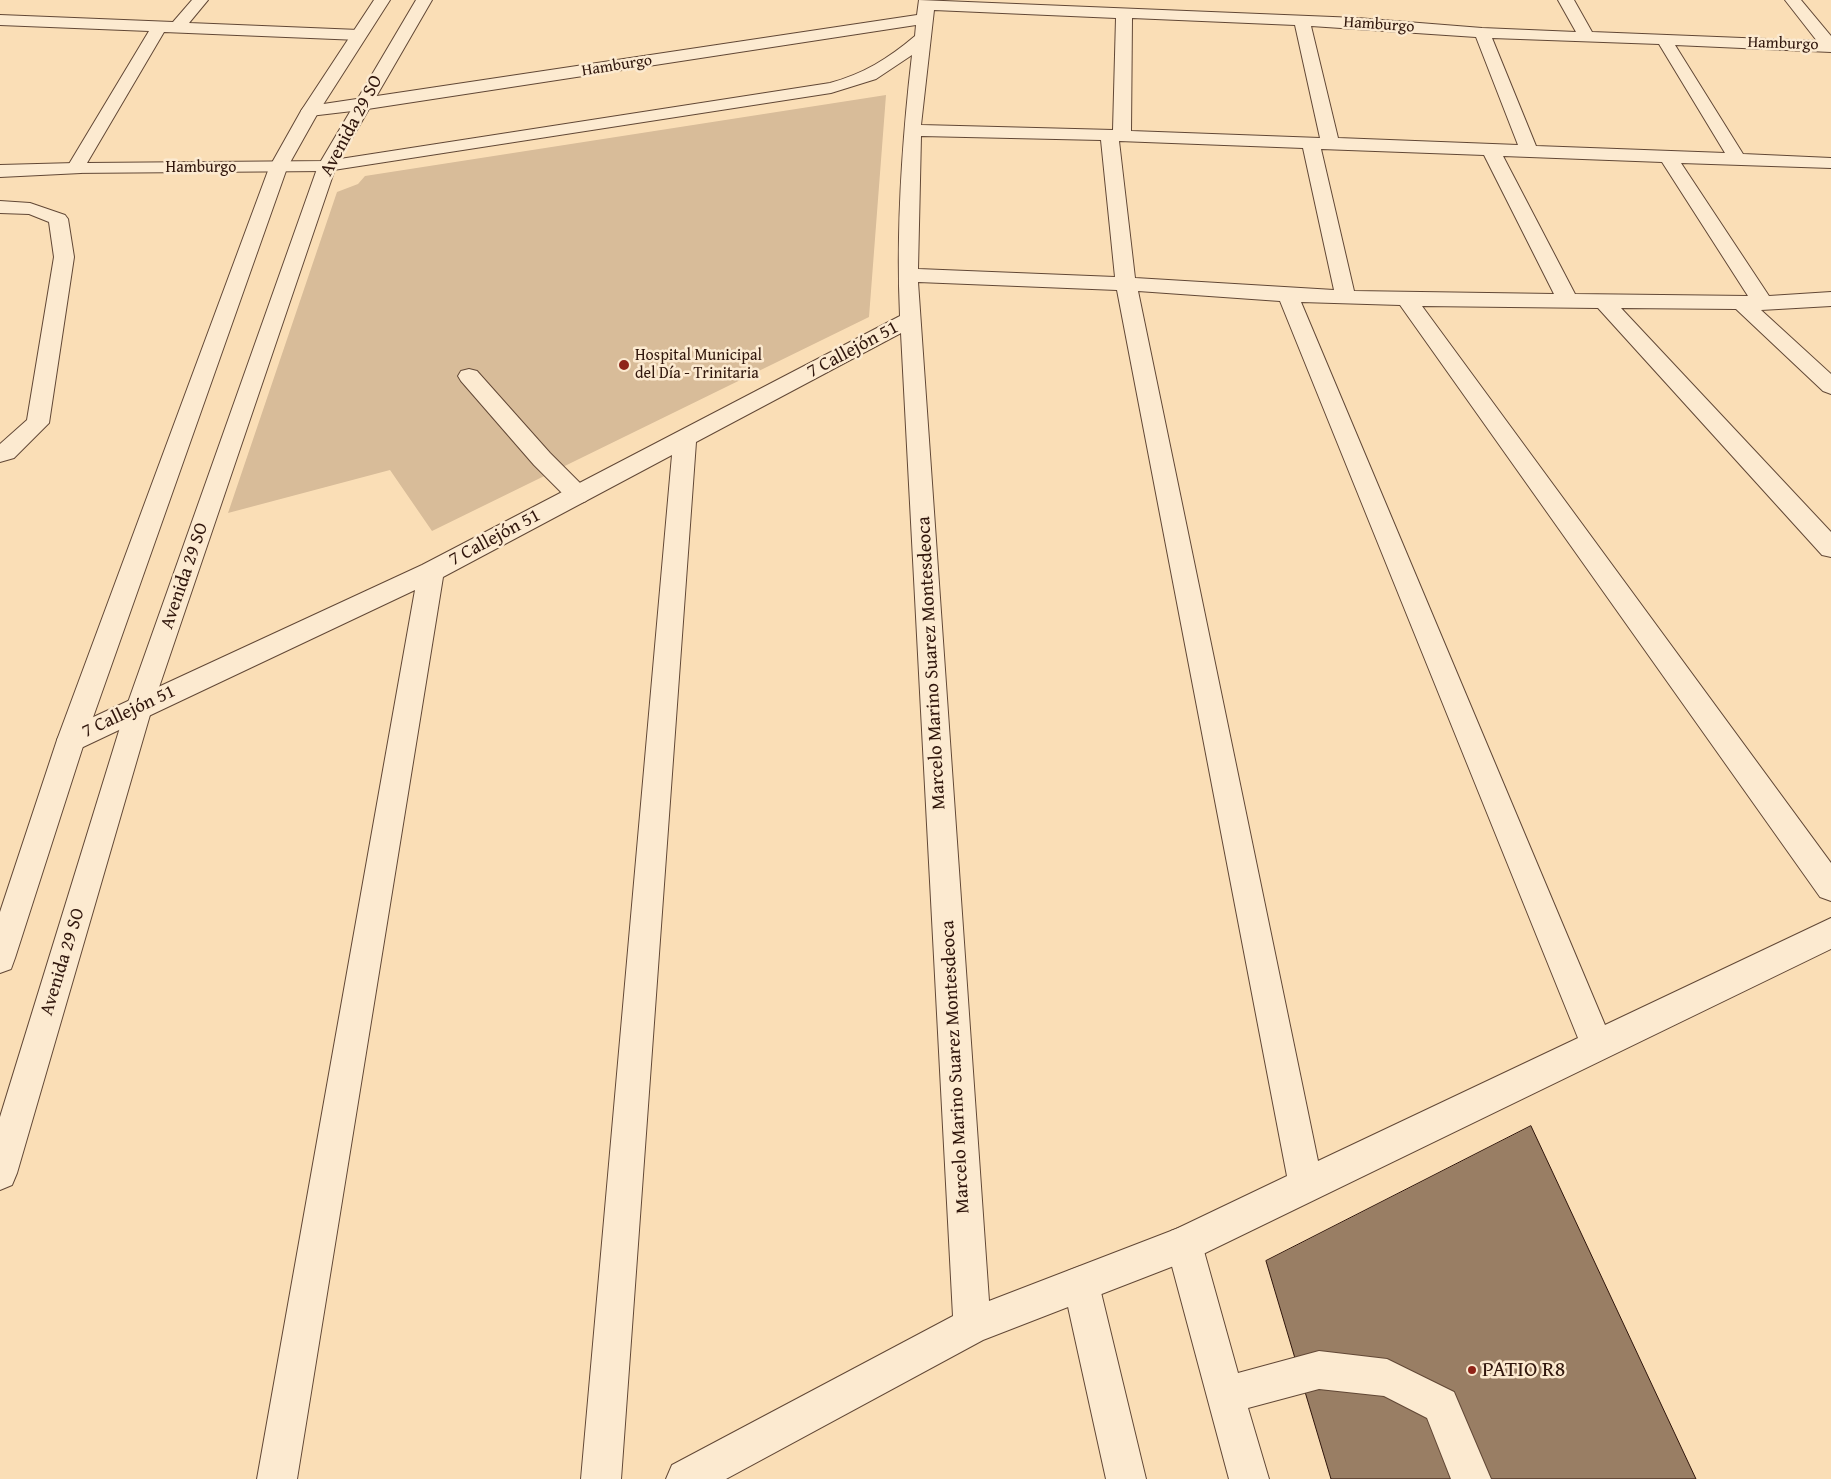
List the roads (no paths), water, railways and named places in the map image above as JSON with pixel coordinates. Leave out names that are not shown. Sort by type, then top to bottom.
[{"type":"street","points":[[75,169],[167,28],[200,0]]},
{"type":"street","name":"Avenida 29 SO","points":[[0,958],[71,740],[278,168],[310,111],[382,0]]},
{"type":"street","name":"Avenida 29 SO","points":[[0,1173],[139,708],[327,166],[424,0]]},
{"type":"street","points":[[1566,0],[1587,37]]},
{"type":"street","points":[[1793,0],[1831,47]]},
{"type":"street","points":[[5,20],[25,7]]},
{"type":"street","points":[[1129,8],[1116,135],[1126,284],[1306,1185]]},
{"type":"street","name":"Hamburgo","points":[[310,111],[361,105],[925,16],[1129,8],[1302,21],[1355,16],[1482,33],[1831,47]]},
{"type":"street","name":"Hamburgo","points":[[0,170],[327,166],[831,88],[867,78],[892,64],[925,16]]},
{"type":"street","name":"Marcelo Marino Suarez Montesdeoca","points":[[925,16],[912,130],[908,274],[972,1326]]},
{"type":"street","points":[[5,20],[359,35]]},
{"type":"street","points":[[1302,21],[1345,296]]},
{"type":"street","points":[[1482,33],[1529,151]]},
{"type":"street","points":[[1664,40],[1737,159]]},
{"type":"street","points":[[912,130],[1116,135],[1831,163]]},
{"type":"street","points":[[1491,150],[1567,300]]},
{"type":"street","points":[[1668,157],[1763,303]]},
{"type":"street","points":[[0,207],[13,206],[39,209],[58,219],[64,257],[38,423],[6,452],[0,454]]},
{"type":"street","points":[[908,274],[1126,284],[1288,296],[1763,303],[1831,299]]},
{"type":"street","points":[[1288,296],[1597,1046]]},
{"type":"street","points":[[1406,299],[1831,887]]},
{"type":"street","points":[[1602,300],[1831,548]]},
{"type":"street","points":[[1740,302],[1831,386]]},
{"type":"street","name":"7 Callejón 51","points":[[71,740],[431,572],[911,319]]},
{"type":"street","points":[[469,376],[542,459],[578,495]]},
{"type":"street","points":[[601,1479],[685,439]]},
{"type":"street","points":[[277,1479],[431,572]]},
{"type":"street","points":[[686,1479],[972,1326],[1184,1244],[1831,934]]},
{"type":"street","points":[[1184,1244],[1249,1479]]},
{"type":"street","points":[[1081,1284],[1126,1479]]},
{"type":"street","points":[[1226,1395],[1319,1370],[1387,1378],[1441,1405],[1471,1479]]},
{"type":"place","name":"Hospital Municipal del Día - Trinitaria","points":[[624,365]]},
{"type":"place","name":"PATIO R8","points":[[1472,1370]]}]
